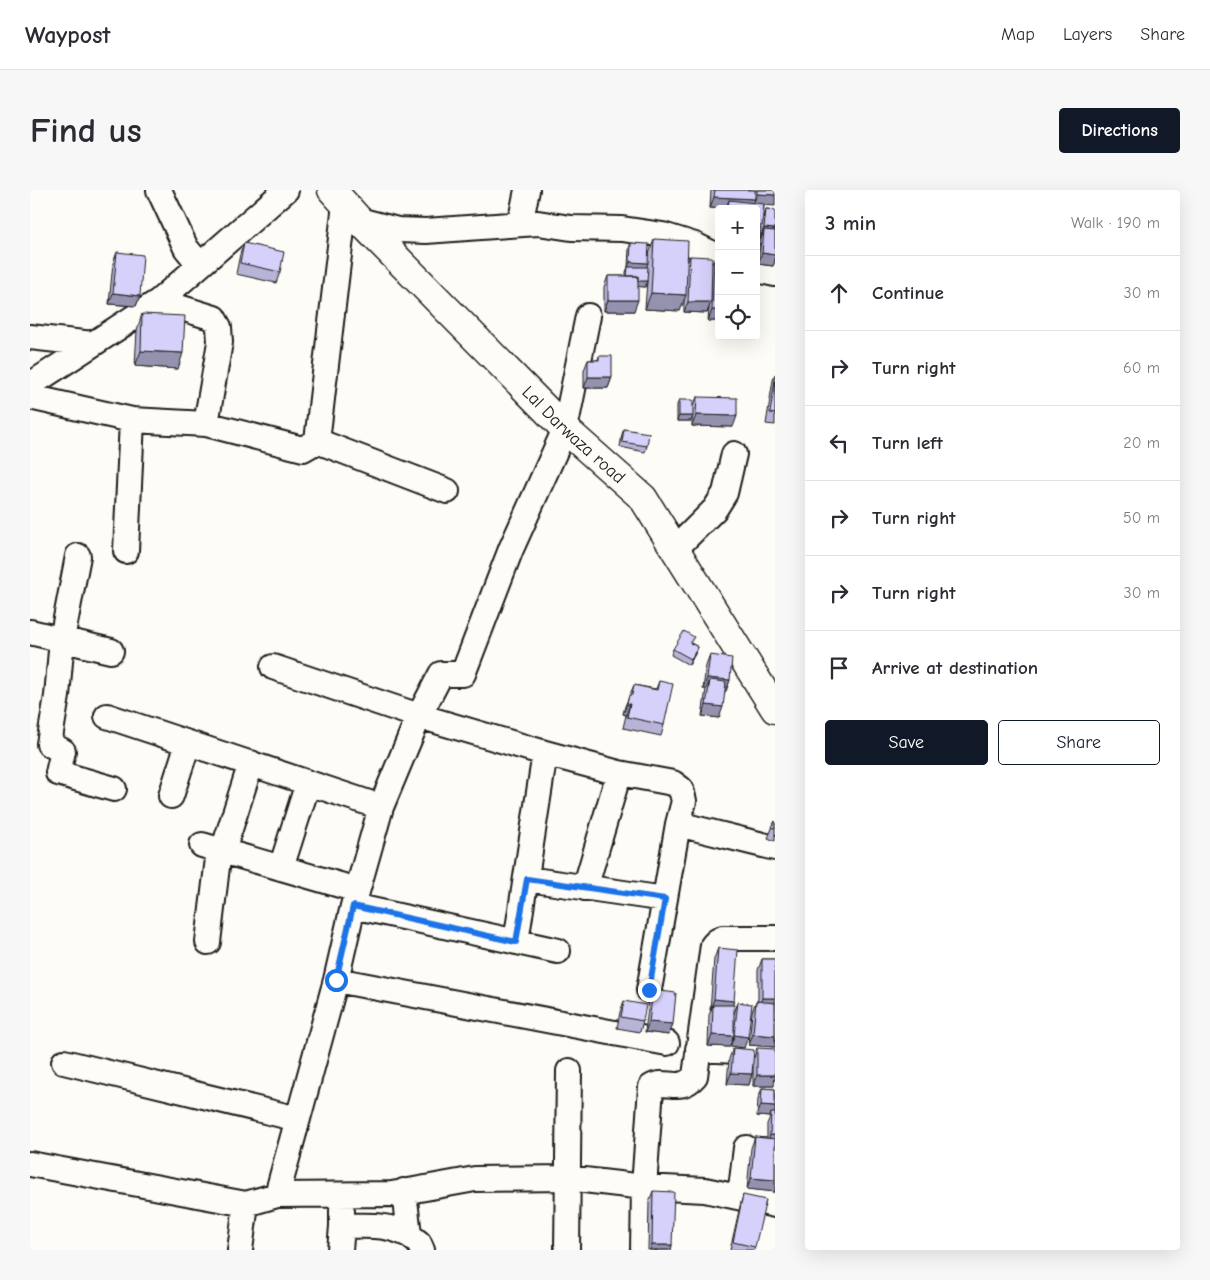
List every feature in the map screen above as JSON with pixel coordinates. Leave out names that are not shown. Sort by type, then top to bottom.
[{"type":"main road","name":"Lal Darwaza road","points":[[346,205],[566,429],[643,498],[775,709]]},
{"type":"street","points":[[159,190],[186,248],[200,265]]},
{"type":"street","points":[[30,385],[159,301],[286,190]]},
{"type":"street","points":[[520,224],[527,190]]},
{"type":"street","points":[[317,440],[346,205],[398,230],[426,231],[538,222],[571,228],[622,229],[662,235],[695,245],[715,255]]},
{"type":"street","points":[[760,271],[775,274]]},
{"type":"street","points":[[159,301],[214,318],[219,327],[220,342],[206,424]]},
{"type":"street","points":[[277,1195],[336,980],[355,898],[381,807],[418,716],[441,674],[463,674],[511,549],[566,429],[588,316]]},
{"type":"street","points":[[30,337],[93,344]]},
{"type":"street","points":[[30,397],[132,420],[206,424],[303,449],[317,440]]},
{"type":"street","points":[[126,551],[132,420]]},
{"type":"street","points":[[317,440],[447,491]]},
{"type":"street","points":[[675,549],[715,508],[725,493],[734,454]]},
{"type":"street","points":[[78,556],[62,639],[57,696],[48,744],[63,751],[58,773],[114,789]]},
{"type":"street","points":[[30,632],[111,651]]},
{"type":"street","points":[[273,667],[418,716],[545,754],[619,773],[673,783],[682,789],[684,800],[678,824],[649,990]]},
{"type":"street","points":[[106,716],[381,807]]},
{"type":"street","points":[[171,796],[188,743]]},
{"type":"street","points":[[516,942],[545,754]]},
{"type":"street","points":[[208,942],[215,849],[251,763]]},
{"type":"street","points":[[585,888],[619,773]]},
{"type":"street","points":[[281,868],[308,783]]},
{"type":"street","points":[[678,824],[775,848]]},
{"type":"street","points":[[215,849],[281,868],[355,898],[516,942],[558,950]]},
{"type":"street","points":[[527,879],[665,899]]},
{"type":"street","points":[[643,1250],[644,1187],[651,1087],[656,1084],[680,1085],[689,1083],[695,1076],[713,945],[723,938],[775,938]]},
{"type":"street","points":[[336,980],[667,1043]]},
{"type":"street","points":[[698,1049],[775,1053]]},
{"type":"street","points":[[64,1062],[298,1119]]},
{"type":"street","points":[[567,1250],[569,1071]]},
{"type":"street","points":[[740,1197],[746,1148]]},
{"type":"street","points":[[30,1164],[246,1204],[277,1195],[392,1194],[475,1179],[567,1178],[644,1187],[705,1190],[775,1205]]},
{"type":"street","points":[[404,1191],[416,1242]]},
{"type":"street","points":[[340,1250],[342,1194]]},
{"type":"street","points":[[240,1250],[246,1204]]},
{"type":"street","points":[[342,1226],[395,1228],[416,1242]]},
{"type":"building","points":[[715,190],[755,190],[755,199],[714,197]]},
{"type":"building","points":[[757,190],[775,190],[775,195],[757,194]]},
{"type":"building","points":[[729,200],[764,204],[762,226],[760,226],[760,205],[728,205]]},
{"type":"building","points":[[766,209],[775,210],[775,229],[764,228]]},
{"type":"building","points":[[764,230],[775,231],[775,255],[762,253]]},
{"type":"building","points":[[654,239],[688,241],[686,295],[651,293]]},
{"type":"building","points":[[244,243],[284,252],[280,272],[240,263]]},
{"type":"building","points":[[631,243],[649,244],[648,263],[630,262]]},
{"type":"building","points":[[117,252],[143,255],[140,296],[113,293]]},
{"type":"building","points":[[690,256],[712,257],[711,302],[688,302]]},
{"type":"building","points":[[714,259],[715,259],[715,310],[712,310]]},
{"type":"building","points":[[628,267],[648,267],[647,281],[638,281],[638,276],[627,276]]},
{"type":"building","points":[[608,276],[638,276],[638,300],[608,300]]},
{"type":"building","points":[[142,314],[185,316],[183,353],[141,351]]},
{"type":"building","points":[[599,356],[612,356],[612,377],[588,377],[588,360],[599,360]]},
{"type":"building","points":[[775,381],[775,414],[770,413]]},
{"type":"building","points":[[697,397],[737,398],[737,416],[696,415]]},
{"type":"building","points":[[679,400],[693,400],[693,416],[679,416]]},
{"type":"building","points":[[624,429],[649,433],[647,446],[622,442]]},
{"type":"building","points":[[684,631],[694,637],[690,643],[698,647],[691,659],[673,649]]},
{"type":"building","points":[[710,655],[732,658],[730,680],[707,678]]},
{"type":"building","points":[[710,680],[726,682],[723,707],[706,705]]},
{"type":"building","points":[[659,681],[673,684],[664,725],[627,717],[630,704],[627,704],[629,695],[632,695],[634,685],[657,690]]},
{"type":"building","points":[[718,948],[738,950],[734,1001],[714,999]]},
{"type":"building","points":[[762,959],[775,959],[775,998],[762,998]]},
{"type":"building","points":[[653,990],[676,993],[673,1024],[649,1022]]},
{"type":"building","points":[[624,1001],[646,1005],[643,1021],[621,1017]]},
{"type":"building","points":[[756,1001],[775,1003],[775,1036],[753,1034]]},
{"type":"building","points":[[738,1002],[752,1004],[748,1037],[734,1035]]},
{"type":"building","points":[[713,1005],[734,1005],[734,1036],[712,1035]]},
{"type":"building","points":[[733,1048],[754,1050],[752,1074],[731,1073]]},
{"type":"building","points":[[757,1048],[775,1049],[775,1075],[757,1075]]},
{"type":"building","points":[[762,1088],[775,1089],[775,1106],[761,1105]]},
{"type":"building","points":[[771,1113],[775,1113],[775,1135],[770,1135]]},
{"type":"building","points":[[755,1137],[775,1139],[775,1180],[751,1178]]},
{"type":"building","points":[[653,1191],[674,1192],[672,1245],[652,1245]]},
{"type":"building","points":[[743,1195],[766,1200],[755,1247],[733,1242]]},
{"type":"route","points":[[336,980],[353,906],[516,942],[527,879],[665,899],[649,990]]}]
